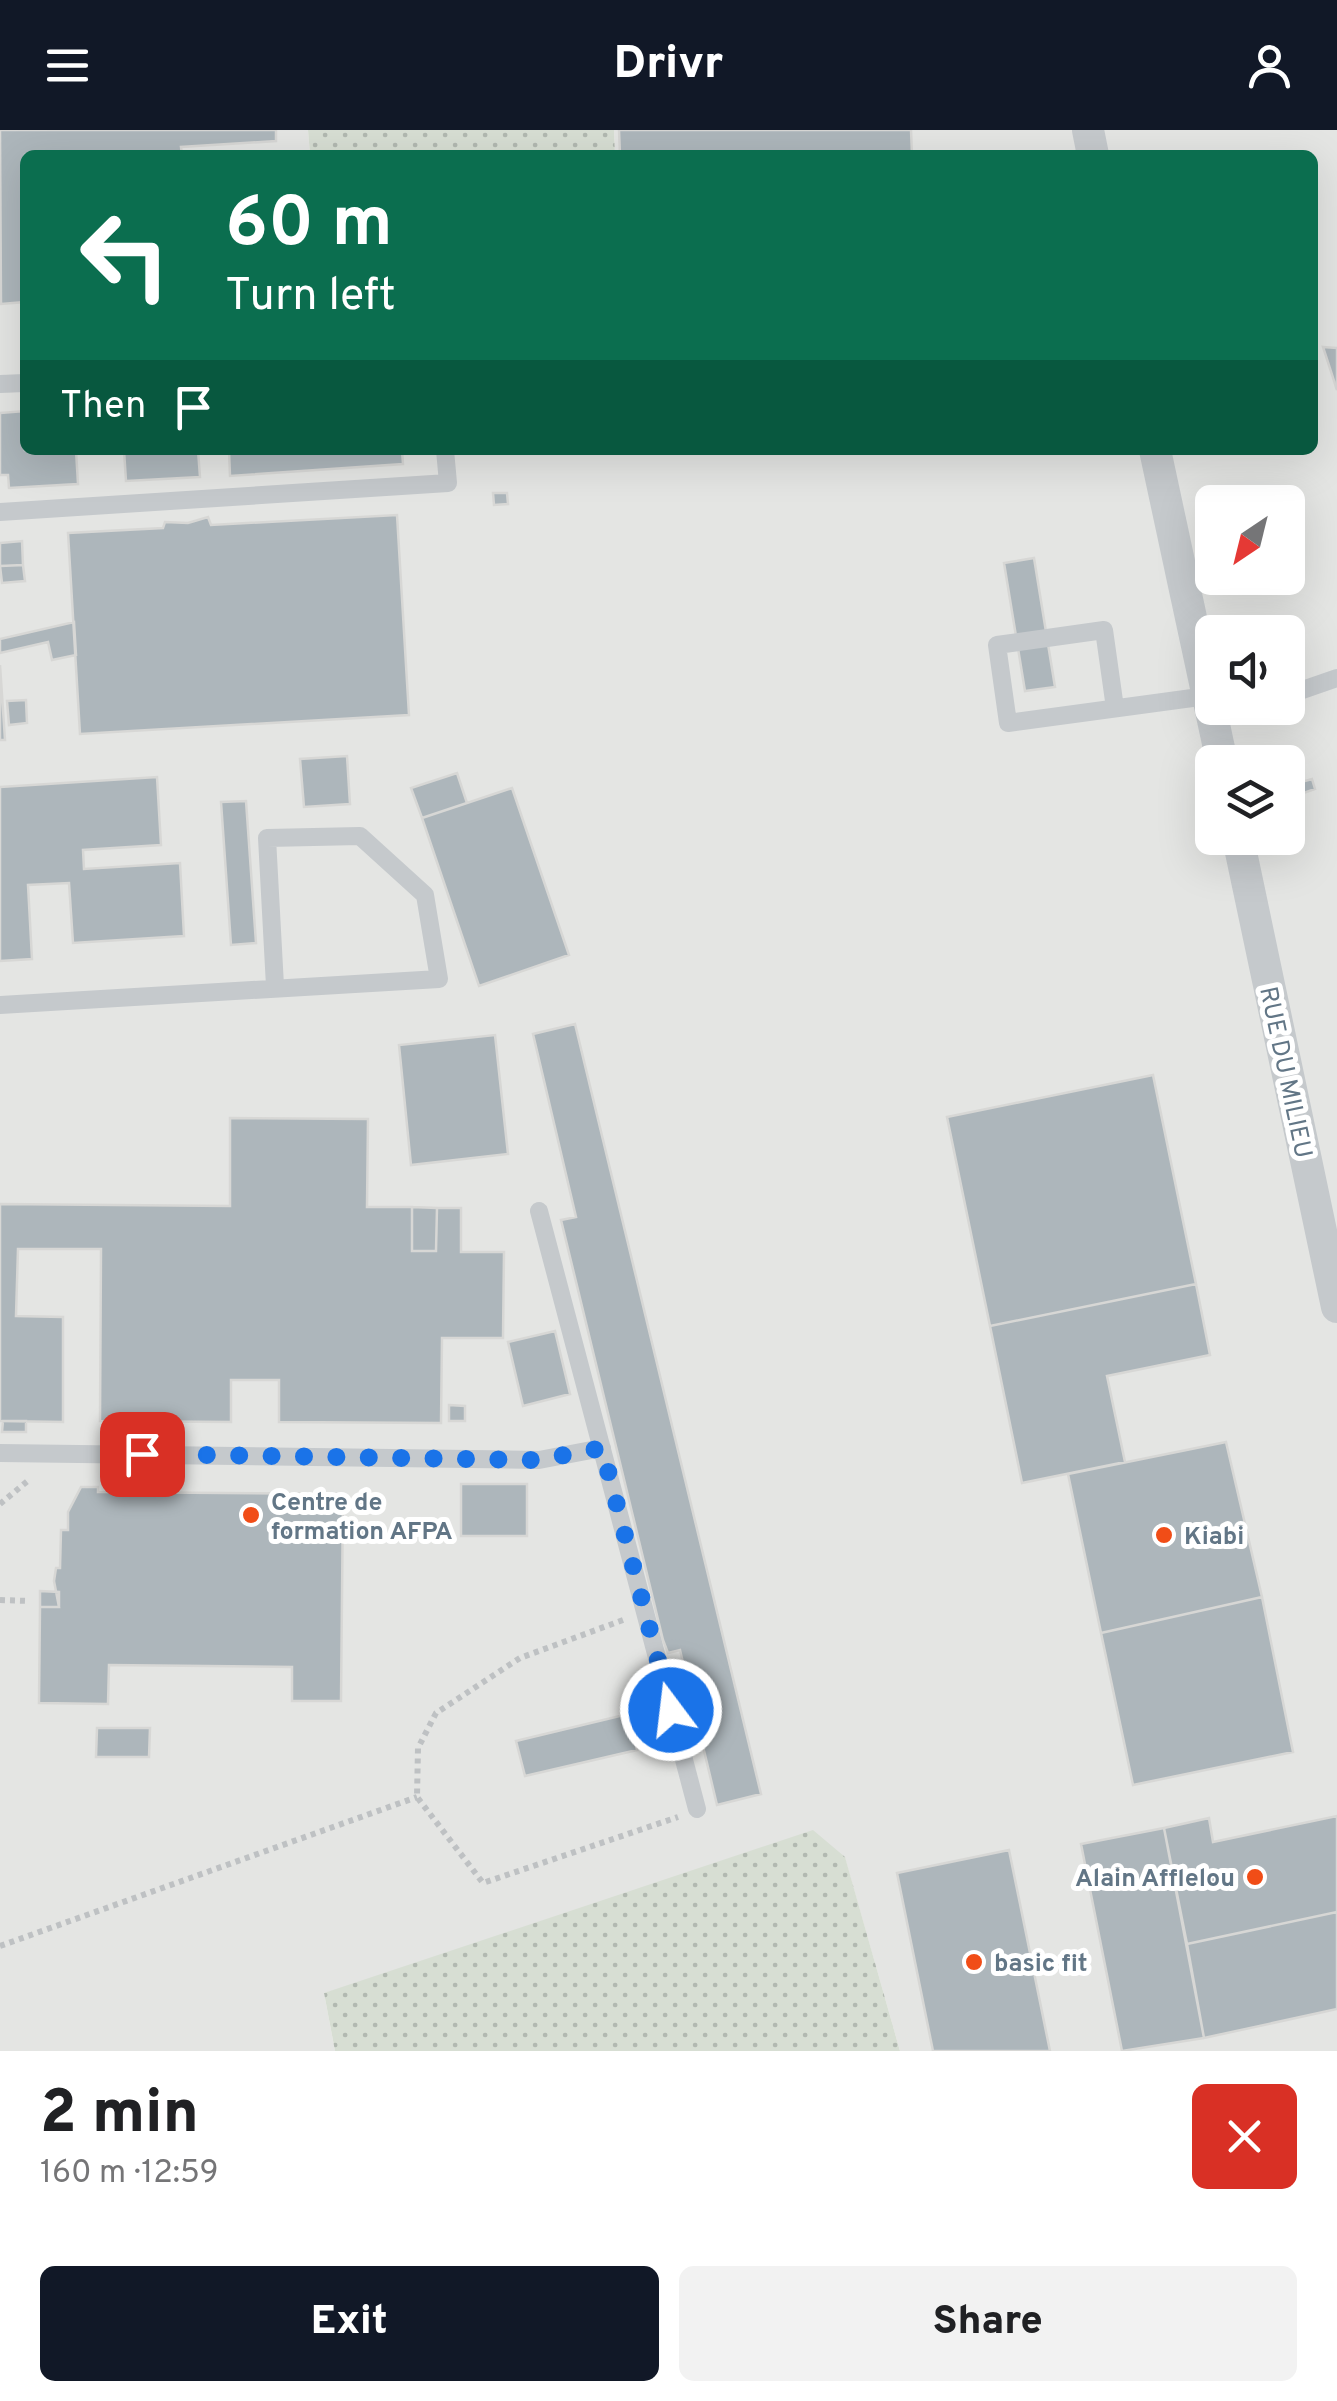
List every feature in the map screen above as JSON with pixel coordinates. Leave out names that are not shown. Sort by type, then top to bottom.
[{"type":"street","points":[[1155,455],[1195,638]]},
{"type":"street","name":"RUE DU MILIEU","points":[[1242,855],[1337,1307]]},
{"type":"lane","points":[[0,512],[448,483],[445,455]]},
{"type":"lane","points":[[1114,708],[1104,630],[997,645],[1008,722],[1114,708],[1195,707]]},
{"type":"lane","points":[[1305,689],[1337,678]]},
{"type":"lane","points":[[0,1005],[438,979],[425,895],[360,836],[266,838],[274,986]]},
{"type":"lane","points":[[539,1211],[697,1809]]},
{"type":"lane","points":[[0,1453],[538,1460],[602,1448]]},
{"type":"path","points":[[0,1600],[29,1601]]},
{"type":"path","points":[[645,1612],[520,1658],[436,1712],[418,1748],[417,1797],[483,1883],[697,1809]]},
{"type":"path","points":[[0,1946],[417,1797]]},
{"type":"shaded area","points":[[0,130],[308,130],[310,150],[20,150],[20,455],[1318,455],[1318,150],[615,150],[614,130],[1337,130],[1337,2051],[900,2051],[845,1858],[324,1993],[335,2051],[0,2051]]},
{"type":"shaded area","points":[[308,130],[614,130],[615,150],[310,150]]},
{"type":"shaded area","points":[[813,1830],[845,1857],[900,2051],[335,2051],[324,1993]]},
{"type":"building","points":[[0,130],[276,130],[276,141],[181,147],[181,150],[20,150],[20,302],[1,304]]},
{"type":"building","points":[[619,130],[911,130],[912,150],[620,150]]},
{"type":"building","points":[[1323,347],[1337,348],[1337,390]]},
{"type":"building","points":[[20,411],[20,455],[76,455],[78,484],[9,488],[8,475],[0,475],[0,413]]},
{"type":"building","points":[[124,455],[198,455],[200,477],[126,481]]},
{"type":"building","points":[[229,455],[402,455],[403,464],[230,476]]},
{"type":"building","points":[[493,493],[507,493],[508,504],[494,505]]},
{"type":"building","points":[[397,515],[409,715],[80,734],[68,533],[163,528],[165,522],[188,523],[208,517],[211,525]]},
{"type":"building","points":[[22,541],[23,565],[0,566],[0,543]]},
{"type":"building","points":[[1034,558],[1055,687],[1025,691],[1004,563]]},
{"type":"building","points":[[23,565],[25,581],[2,583],[0,566]]},
{"type":"building","points":[[74,622],[76,655],[52,660],[48,642],[0,653],[0,639]]},
{"type":"building","points":[[0,665],[5,740],[0,740]]},
{"type":"building","points":[[26,700],[27,723],[9,725],[7,701]]},
{"type":"building","points":[[347,756],[350,804],[304,807],[300,759]]},
{"type":"building","points":[[457,773],[467,803],[422,818],[411,788]]},
{"type":"building","points":[[157,777],[161,845],[83,850],[84,869],[180,863],[184,936],[73,943],[69,883],[28,885],[32,959],[0,961],[0,787]]},
{"type":"building","points":[[1312,779],[1315,789],[1305,793],[1305,781]]},
{"type":"building","points":[[512,788],[569,955],[479,986],[422,818]]},
{"type":"building","points":[[246,801],[256,943],[231,945],[221,802]]},
{"type":"building","points":[[575,1024],[761,1794],[717,1805],[680,1650],[668,1653],[663,1640],[561,1220],[576,1217],[533,1034]]},
{"type":"building","points":[[495,1035],[508,1154],[411,1165],[399,1045]]},
{"type":"building","points":[[1153,1075],[1196,1284],[990,1326],[947,1117]]},
{"type":"building","points":[[230,1118],[368,1119],[367,1207],[412,1207],[412,1251],[436,1251],[437,1208],[461,1208],[461,1252],[504,1252],[503,1338],[442,1338],[441,1423],[279,1422],[279,1380],[231,1380],[231,1422],[100,1421],[101,1249],[18,1249],[16,1316],[63,1317],[63,1422],[0,1421],[0,1204],[230,1206]]},
{"type":"building","points":[[412,1207],[437,1208],[436,1251],[412,1251]]},
{"type":"building","points":[[1196,1284],[1210,1355],[1107,1376],[1125,1462],[1022,1483],[990,1326]]},
{"type":"building","points":[[555,1331],[570,1394],[523,1406],[508,1342]]},
{"type":"building","points":[[449,1405],[465,1406],[465,1421],[449,1421]]},
{"type":"building","points":[[3,1421],[26,1421],[26,1432],[2,1432]]},
{"type":"building","name":"Kiabi","points":[[1226,1442],[1262,1597],[1101,1633],[1068,1474]]},
{"type":"building","points":[[461,1484],[527,1484],[527,1536],[461,1536]]},
{"type":"building","points":[[81,1487],[98,1487],[98,1492],[343,1494],[341,1701],[292,1701],[292,1667],[109,1665],[108,1704],[39,1703],[40,1607],[59,1607],[54,1581],[56,1568],[60,1568],[61,1530],[68,1530],[68,1512]]},
{"type":"building","points":[[40,1591],[59,1592],[59,1607],[40,1607]]},
{"type":"building","points":[[1262,1597],[1293,1752],[1133,1785],[1101,1633]]},
{"type":"building","points":[[628,1714],[637,1750],[525,1776],[516,1741]]},
{"type":"building","points":[[97,1728],[150,1728],[149,1757],[96,1757]]},
{"type":"building","name":"Alain Afflelou","points":[[1337,1816],[1337,1912],[1187,1944],[1164,1828],[1209,1818],[1213,1842]]},
{"type":"building","points":[[1164,1828],[1204,2038],[1122,2051],[1081,1844]]},
{"type":"building","name":"basic fit","points":[[1009,1850],[1050,2051],[933,2051],[897,1873]]},
{"type":"building","points":[[1337,1912],[1337,2009],[1204,2038],[1187,1944]]},
{"type":"place","name":"Centre de formation AFPA","points":[[251,1515]]},
{"type":"place","name":"Kiabi","points":[[1164,1535]]},
{"type":"place","name":"Alain Afflelou","points":[[1255,1877]]},
{"type":"place","name":"basic fit","points":[[974,1962]]},
{"type":"route","points":[[142,1454],[538,1460],[602,1448],[671,1710]]}]
